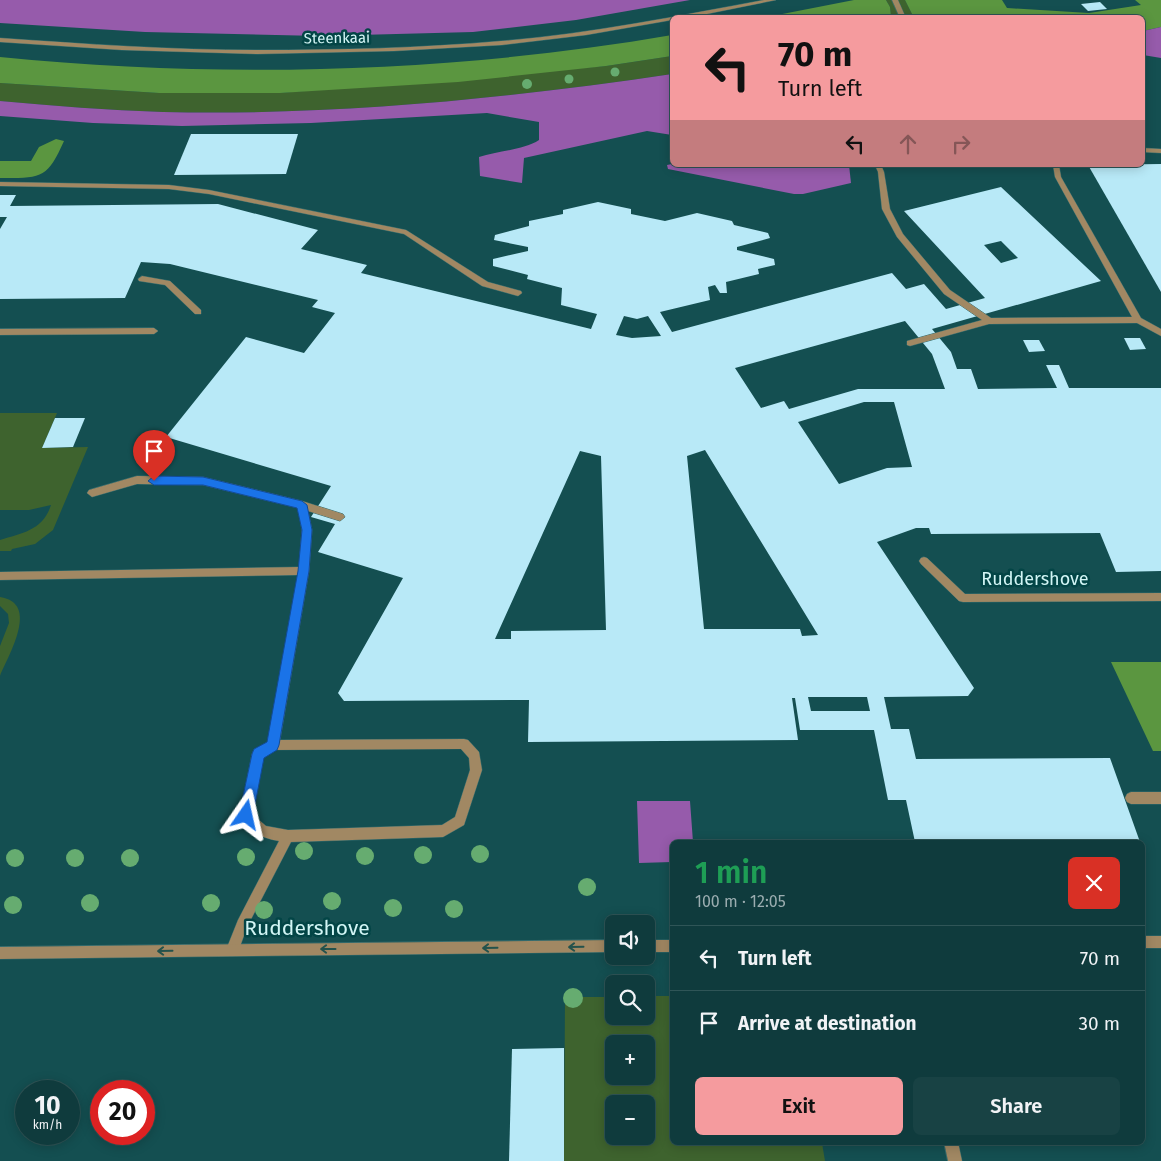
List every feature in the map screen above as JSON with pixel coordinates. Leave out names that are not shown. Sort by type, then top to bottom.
[{"type":"street","name":"Steenkaai","points":[[691,15],[774,0]]},
{"type":"street","points":[[895,0],[901,15]]},
{"type":"street","name":"Steenkaai","points":[[0,40],[122,48],[258,52],[394,49],[511,42],[586,33],[670,19]]},
{"type":"street","points":[[1145,150],[1161,151]]},
{"type":"street","points":[[879,167],[886,209],[900,236],[948,292],[988,320]]},
{"type":"street","points":[[1056,167],[1058,177],[1138,320]]},
{"type":"street","points":[[0,184],[169,187],[209,192],[406,232],[485,284],[518,293]]},
{"type":"street","points":[[142,279],[167,283],[198,312]]},
{"type":"street","points":[[910,343],[988,320],[1138,320],[1161,333]]},
{"type":"street","points":[[0,332],[154,331]]},
{"type":"street","points":[[92,493],[137,480],[203,481],[302,505],[340,517]]},
{"type":"street","points":[[273,745],[304,571],[307,530],[302,505]]},
{"type":"street","name":"Ruddershove","points":[[924,561],[963,598],[1161,597]]},
{"type":"street","points":[[0,576],[304,571]]},
{"type":"street","points":[[464,744],[475,756],[476,770],[460,821],[443,831],[288,836],[254,828],[246,815],[258,754],[273,745],[464,744]]},
{"type":"street","points":[[1131,798],[1161,798]]},
{"type":"street","points":[[232,950],[242,924],[288,836]]},
{"type":"street","points":[[1145,942],[1161,942]]},
{"type":"street","name":"Ruddershove","points":[[0,953],[605,946]]},
{"type":"street","points":[[655,946],[670,946]]},
{"type":"street","points":[[952,1145],[955,1161]]},
{"type":"green space","points":[[854,0],[886,0],[890,7],[891,15],[777,15]]},
{"type":"green space","points":[[886,0],[905,0],[912,15],[891,15],[890,7]]},
{"type":"green space","points":[[905,0],[1002,0],[1007,8],[1089,13],[1141,5],[1135,0],[1161,0],[1161,27],[1145,31],[1145,15],[912,15]]},
{"type":"green space","points":[[670,35],[670,56],[606,66],[458,82],[280,93],[159,93],[0,83],[0,57],[84,64],[252,70],[422,64],[506,58]]},
{"type":"green space","points":[[670,56],[670,74],[546,91],[418,104],[227,113],[81,108],[0,101],[0,83],[159,93],[280,93],[606,66]]},
{"type":"green space","points":[[56,139],[64,141],[53,163],[41,174],[25,178],[0,178],[0,161],[31,161],[39,147]]},
{"type":"green space","points":[[0,413],[57,413],[42,448],[88,447],[53,530],[35,544],[12,549],[11,551],[0,551],[0,540],[24,532],[37,525],[43,520],[51,505],[29,510],[0,510]]},
{"type":"green space","points":[[0,597],[12,601],[18,609],[20,619],[15,643],[0,676],[0,646],[9,623],[8,614],[0,606]]},
{"type":"green space","points":[[1111,662],[1161,662],[1161,751],[1153,751]]},
{"type":"green space","points":[[655,996],[670,996],[670,1145],[822,1145],[825,1161],[564,1161],[565,997],[605,997],[605,1025],[655,1025]]},
{"type":"shaded area","points":[[0,0],[690,0],[576,20],[473,32],[320,36],[145,32],[0,23]]},
{"type":"shaded area","points":[[1161,27],[1161,58],[1145,55],[1145,31]]},
{"type":"shaded area","points":[[670,74],[670,135],[647,131],[524,158],[522,183],[480,176],[479,157],[526,146],[539,140],[539,122],[487,113],[311,123],[182,126],[93,123],[0,116],[0,101],[81,108],[227,113],[418,104],[609,83]]},
{"type":"shaded area","points":[[670,164],[670,167],[849,167],[851,183],[803,194],[794,194],[668,169],[667,165]]},
{"type":"shaded area","points":[[637,801],[690,801],[693,840],[670,840],[670,862],[639,863]]},
{"type":"building","points":[[1100,2],[1107,9],[1088,11],[1081,4]]},
{"type":"building","points":[[191,134],[298,134],[286,174],[174,175]]},
{"type":"building","points":[[1145,164],[1161,164],[1161,292],[1089,167],[1145,167]]},
{"type":"building","points":[[1001,187],[1101,281],[932,329],[951,352],[957,369],[971,369],[978,389],[1057,388],[1046,365],[1059,365],[1069,388],[1161,388],[1161,571],[1116,572],[1100,533],[931,534],[929,528],[916,528],[877,542],[974,688],[968,696],[884,697],[891,729],[909,729],[916,759],[1110,758],[1139,840],[915,840],[906,800],[888,800],[874,730],[800,730],[795,698],[792,698],[798,740],[528,742],[529,700],[344,701],[338,693],[403,578],[318,552],[335,524],[311,517],[331,486],[166,437],[246,337],[304,353],[335,313],[312,307],[318,300],[170,264],[141,262],[125,298],[0,299],[0,229],[7,217],[0,217],[0,195],[16,195],[10,206],[218,204],[318,230],[301,249],[367,265],[361,273],[591,329],[597,314],[561,305],[562,288],[527,279],[528,275],[493,266],[493,259],[528,251],[528,247],[494,240],[495,235],[529,226],[529,221],[563,214],[563,210],[598,202],[631,209],[631,214],[665,221],[697,213],[732,221],[734,225],[768,233],[770,238],[737,247],[737,250],[774,259],[775,265],[758,269],[759,274],[726,282],[727,293],[720,293],[715,285],[708,287],[710,300],[660,312],[672,332],[892,273],[906,289],[924,284],[946,309],[985,298],[904,211]],"holes":[[[1001,241],[1018,258],[1001,263],[984,245]],[[624,316],[637,319],[648,316],[661,336],[632,338],[616,335]],[[905,321],[932,354],[945,389],[858,389],[789,409],[784,401],[761,408],[735,368]],[[864,402],[894,402],[912,467],[887,468],[839,484],[798,422]],[[705,450],[818,635],[802,636],[800,629],[704,629],[687,456]],[[580,451],[601,456],[606,630],[511,631],[511,639],[495,639]],[[808,697],[867,697],[870,711],[811,711]]]},
{"type":"building","points":[[1124,338],[1140,338],[1146,349],[1130,350]]},
{"type":"building","points":[[1023,340],[1039,340],[1045,351],[1029,352]]},
{"type":"building","points":[[55,418],[85,418],[73,447],[42,448]]},
{"type":"building","points":[[564,1048],[564,1161],[509,1161],[512,1049]]},
{"type":"route","points":[[154,481],[203,481],[302,505],[307,530],[304,571],[273,745],[258,754],[246,815]]}]
